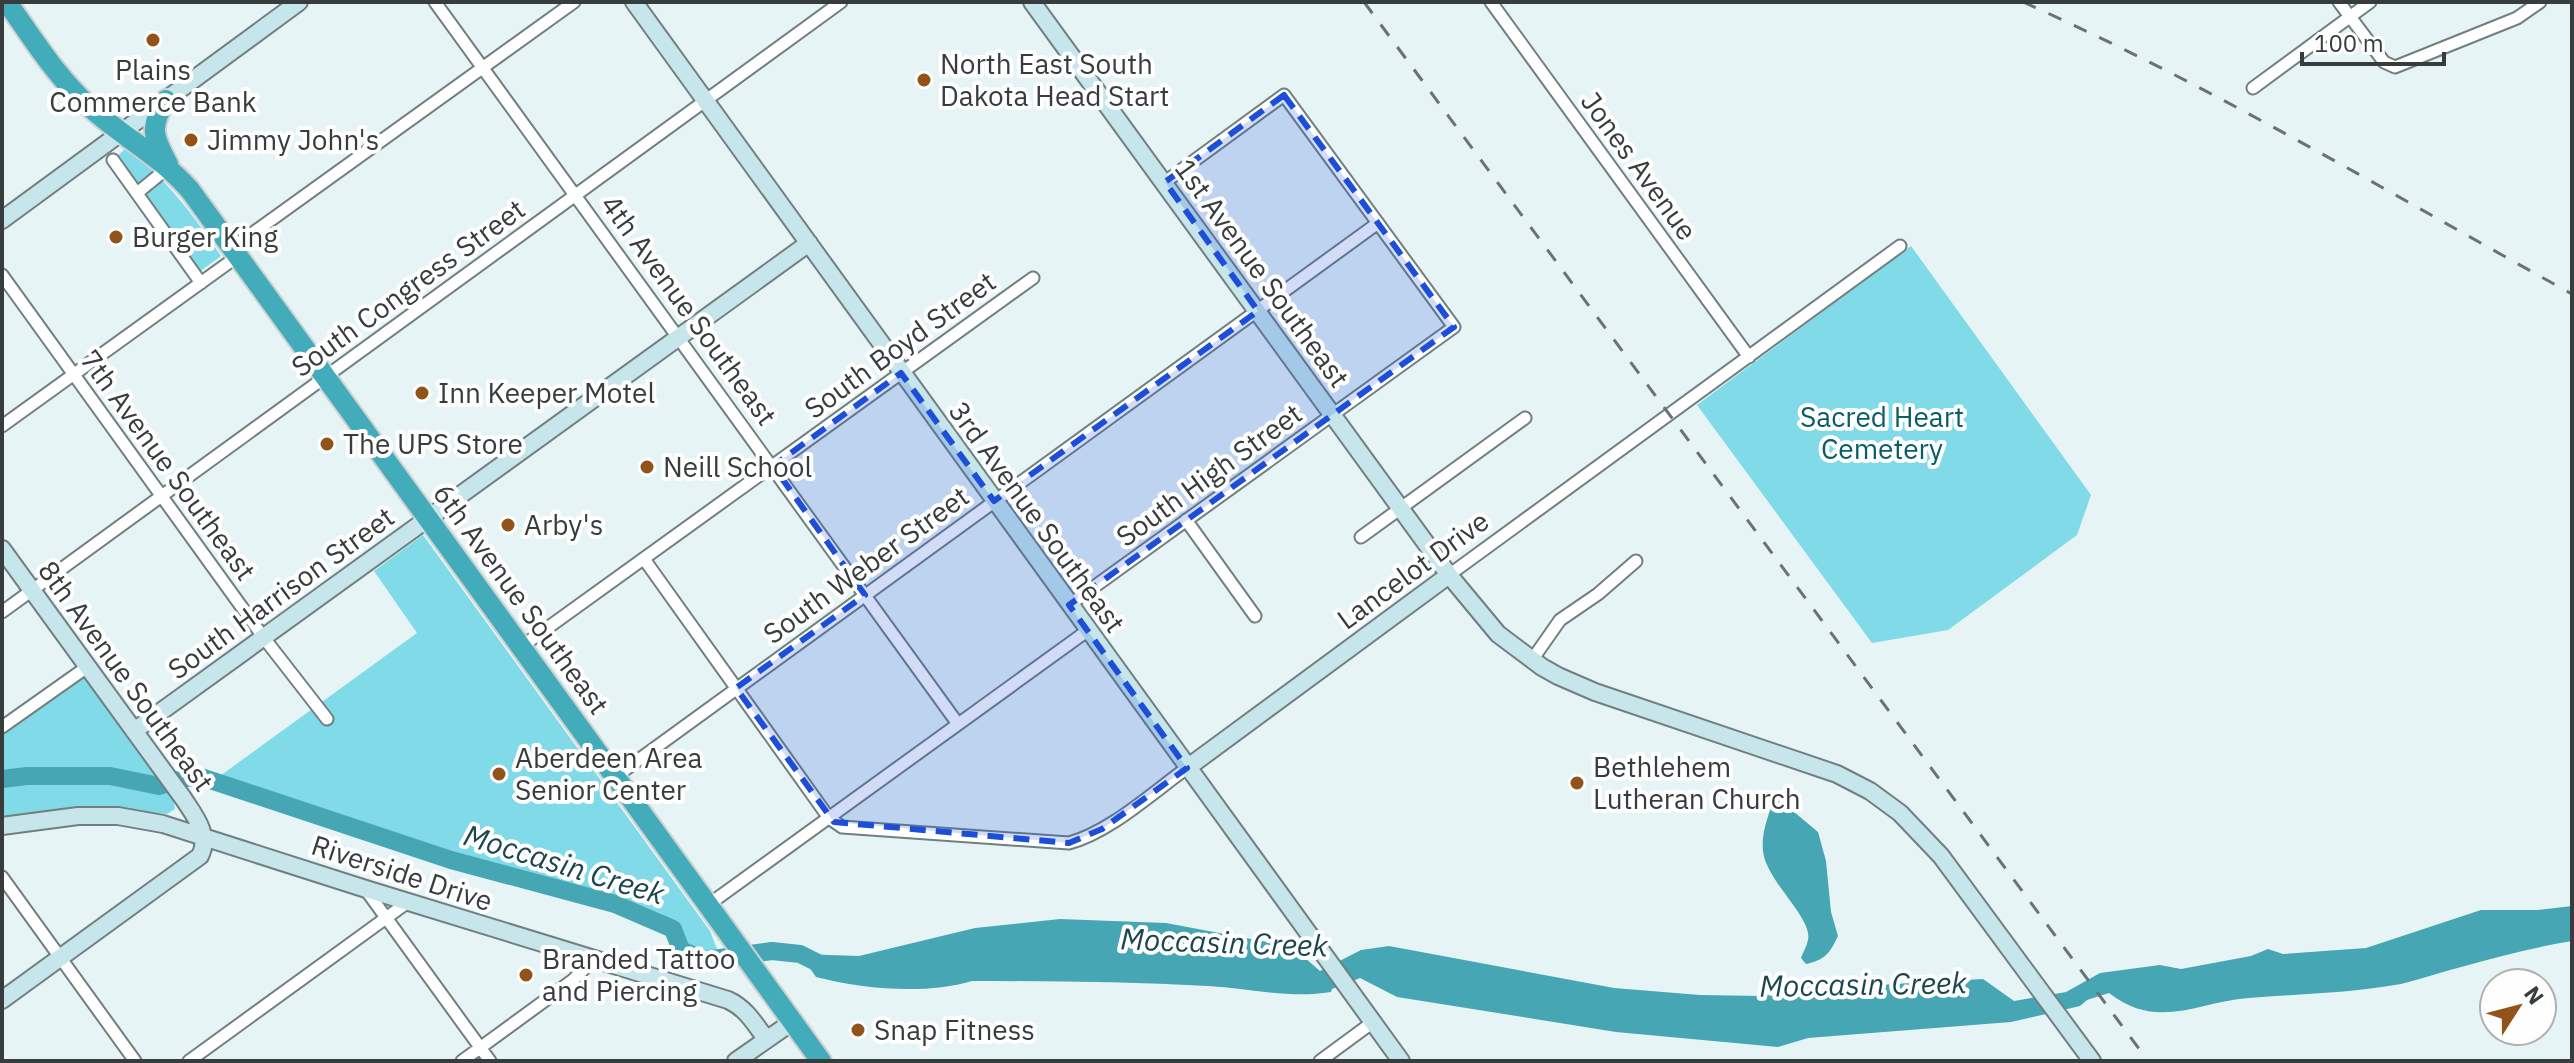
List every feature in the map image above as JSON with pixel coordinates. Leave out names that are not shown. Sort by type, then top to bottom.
[{"type":"highway","name":"6th Avenue Southeast","points":[[6,7],[89,107],[170,167],[190,190],[821,1061]]},
{"type":"highway","points":[[166,100],[156,115],[154,129],[170,167]]},
{"type":"street","points":[[2,220],[299,2]]},
{"type":"street","name":"4th Avenue Southeast","points":[[435,2],[958,724]]},
{"type":"street","points":[[2,426],[201,283],[235,252],[574,2]]},
{"type":"street","name":"3rd Avenue Southeast","points":[[634,2],[1401,1061]]},
{"type":"street","name":"South Congress Street","points":[[2,612],[841,2]]},
{"type":"street","name":"1st Avenue Southeast","points":[[1032,2],[1449,575],[1498,634],[1558,676],[1595,692],[1814,766],[1870,791],[1907,820],[1941,856],[2092,1061]]},
{"type":"street","name":"Jones Avenue","points":[[1491,2],[1749,357]]},
{"type":"street","points":[[2339,2],[2384,62],[2395,67],[2517,18],[2540,2]]},
{"type":"street","points":[[2253,88],[2370,2]]},
{"type":"street","points":[[1165,182],[1284,95],[1378,223]]},
{"type":"street","points":[[113,160],[201,283]]},
{"type":"street","points":[[137,193],[170,167]]},
{"type":"street","name":"South Weber Street","points":[[615,777],[1378,223]]},
{"type":"street","name":"South High Street","points":[[1069,605],[1454,327],[1378,223]]},
{"type":"street","name":"South Harrison Street","points":[[134,731],[809,243]]},
{"type":"street","name":"Lancelot Drive","points":[[1187,768],[1900,246]]},
{"type":"street","name":"7th Avenue Southeast","points":[[2,275],[264,638],[327,719]]},
{"type":"street","name":"South Boyd Street","points":[[521,647],[1033,278]]},
{"type":"street","points":[[1361,537],[1525,418]]},
{"type":"street","points":[[1186,520],[1255,616]]},
{"type":"street","name":"8th Avenue Southeast","points":[[2,549],[183,798],[204,836]]},
{"type":"street","points":[[644,559],[829,818],[842,827],[1069,843],[1102,829],[1187,768]]},
{"type":"street","points":[[1532,660],[1560,620],[1598,594],[1636,561]]},
{"type":"street","points":[[708,905],[1087,631]]},
{"type":"street","points":[[2,727],[87,667]]},
{"type":"street","name":"Riverside Drive","points":[[2,826],[49,819],[118,816],[155,822],[737,1004],[766,1039]]},
{"type":"street","points":[[2,1000],[200,856],[205,844],[204,836]]},
{"type":"street","points":[[2,877],[135,1061]]},
{"type":"street","points":[[366,889],[490,1061]]},
{"type":"street","points":[[189,1061],[408,902]]},
{"type":"street","points":[[462,1061],[573,980],[593,960]]},
{"type":"street","points":[[736,1061],[792,1022]]},
{"type":"street","points":[[1320,1061],[1373,1022]]},
{"type":"highlighted area","points":[[1284,95],[1454,327],[1069,605],[1187,768],[1102,829],[1069,843],[834,822],[736,688],[865,595],[773,466],[901,373],[994,501],[1258,311],[1165,182]]},
{"type":"green space","points":[[125,149],[166,184],[221,256],[195,275],[113,160]]},
{"type":"green space","name":"Sacred Heart Cemetery","points":[[1911,246],[2091,495],[2077,535],[1948,630],[1872,643],[1697,405]]},
{"type":"green space","points":[[423,535],[710,931],[720,957],[705,960],[681,950],[673,929],[615,904],[451,860],[213,781],[417,633],[374,571]]},
{"type":"green space","points":[[85,677],[174,800],[175,809],[167,814],[120,811],[2,820],[2,736]]},
{"type":"water","points":[[1775,796],[1818,832],[1826,861],[1831,912],[1838,936],[1826,955],[1806,964],[1801,958],[1808,931],[1772,874],[1763,851],[1764,830]]},
{"type":"water","points":[[2572,906],[2572,941],[2505,955],[2401,984],[2230,1000],[2161,1012],[2127,1004],[2109,993],[2087,1000],[2080,1006],[2011,1022],[1808,1038],[1778,1047],[1616,1032],[1397,997],[1360,978],[1331,992],[1315,994],[1208,986],[1061,982],[972,981],[934,988],[894,989],[816,977],[800,954],[859,956],[975,928],[1060,919],[1166,923],[1267,942],[1305,958],[1320,971],[1361,950],[1389,946],[1614,988],[1762,996],[1811,981],[1813,987],[1824,988],[1983,979],[2014,1001],[2066,992],[2100,973],[2160,965],[2181,969],[2251,956],[2268,949],[2283,954],[2366,948],[2481,910],[2538,910]]},
{"type":"waterway","name":"Moccasin Creek","points":[[2,779],[110,776],[159,786],[201,777],[451,860],[615,904],[673,929],[681,950],[705,960],[772,951],[800,954],[822,965]]},
{"type":"railway","points":[[1364,2],[2148,1061]]},
{"type":"railway","points":[[2023,2],[2232,105],[2572,294]]},
{"type":"place","name":"Plains Commerce Bank","points":[[153,40]]},
{"type":"place","name":"North East South Dakota Head Start","points":[[924,80]]},
{"type":"place","name":"Jimmy John's","points":[[191,140]]},
{"type":"place","name":"Burger King","points":[[116,237]]},
{"type":"place","name":"Inn Keeper Motel","points":[[422,393]]},
{"type":"place","name":"The UPS Store","points":[[327,444]]},
{"type":"place","name":"Neill School","points":[[647,467]]},
{"type":"place","name":"Arby's","points":[[508,525]]},
{"type":"place","name":"Aberdeen Area Senior Center","points":[[499,774]]},
{"type":"place","name":"Bethlehem Lutheran Church","points":[[1577,783]]},
{"type":"place","name":"Branded Tattoo and Piercing","points":[[526,975]]},
{"type":"place","name":"Snap Fitness","points":[[858,1030]]}]
